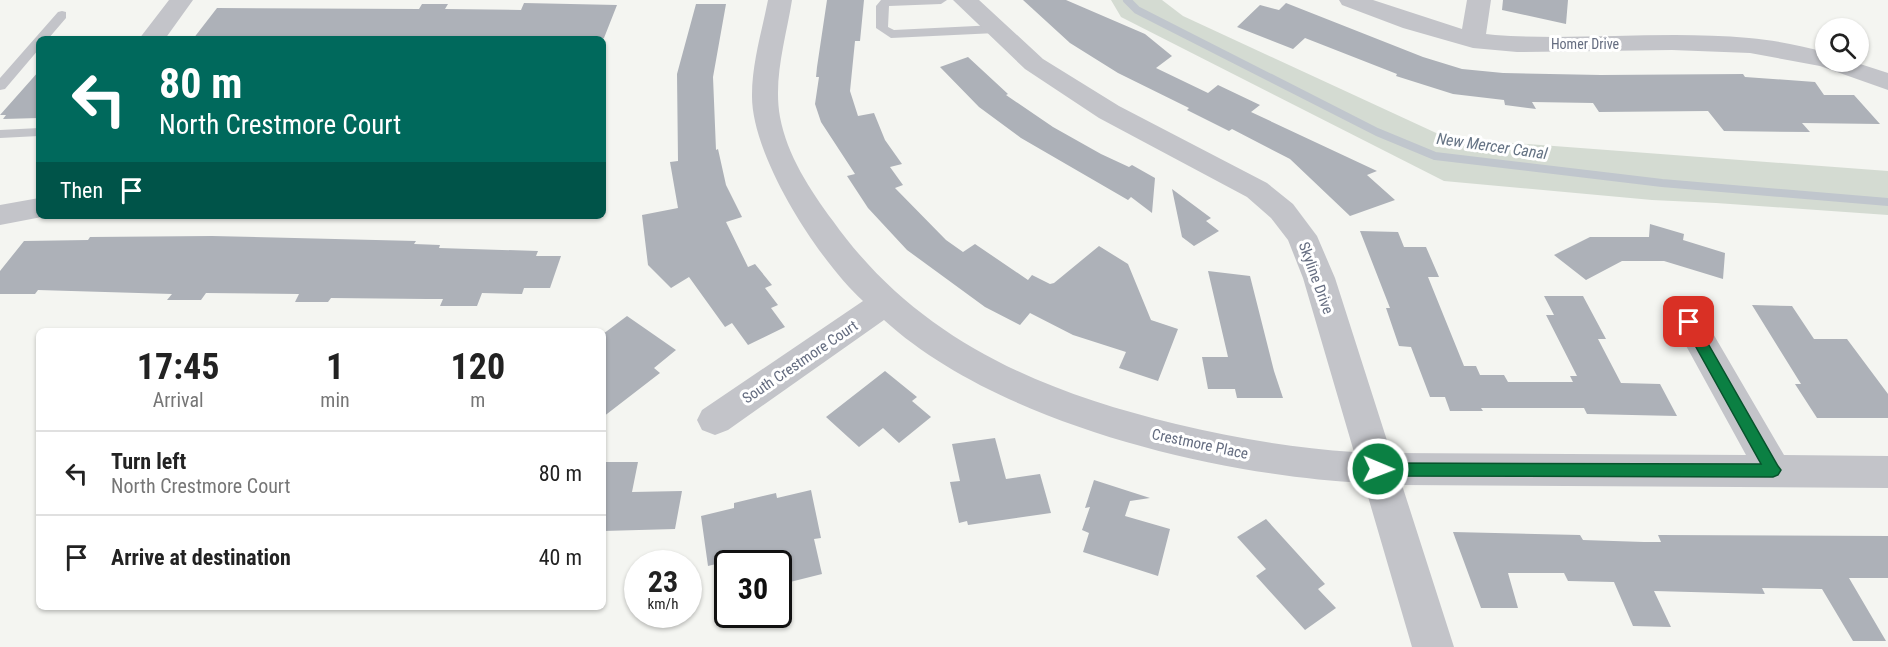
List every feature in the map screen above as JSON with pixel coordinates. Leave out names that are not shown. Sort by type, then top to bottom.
[{"type":"street","points":[[154,36],[181,0]]},
{"type":"street","name":"Crestmore Place","points":[[780,0],[768,63],[765,100],[773,138],[790,179],[823,231],[848,265],[885,303],[917,329],[962,359],[1041,397],[1146,433],[1295,463],[1378,469],[1888,472]]},
{"type":"street","name":"Skyline Drive","points":[[965,0],[1034,64],[1109,112],[1257,190],[1282,211],[1302,236],[1316,271],[1433,647]]},
{"type":"street","name":"Homer Drive","points":[[1351,0],[1415,26],[1473,40],[1516,45],[1726,44],[1787,51],[1815,58]]},
{"type":"street","points":[[1473,40],[1479,0]]},
{"type":"street","name":"Homer Drive","points":[[1859,72],[1888,82]]},
{"type":"street","points":[[0,215],[36,209]]},
{"type":"street","name":"South Crestmore Court","points":[[715,420],[885,303]]},
{"type":"street","points":[[1689,322],[1773,470]]},
{"type":"lane","points":[[941,0],[886,2],[882,6],[882,28],[891,33],[996,29]]},
{"type":"lane","points":[[44,36],[62,15]]},
{"type":"lane","points":[[0,86],[36,45]]},
{"type":"lane","points":[[0,134],[36,132]]},
{"type":"shaded area","points":[[1111,0],[1162,0],[1183,16],[1447,138],[1888,171],[1888,215],[1652,200],[1444,181],[1121,17]]},
{"type":"building","points":[[827,0],[864,0],[860,41],[855,41],[850,91],[858,116],[874,113],[885,140],[902,164],[890,167],[903,185],[895,188],[946,240],[963,252],[975,244],[1028,280],[1032,275],[1050,284],[1054,283],[1099,246],[1128,264],[1151,320],[1178,329],[1158,381],[1119,368],[1126,352],[1073,335],[1030,313],[1020,325],[985,307],[907,250],[868,208],[847,176],[855,174],[821,122],[815,104],[819,77],[816,77],[817,67]]},
{"type":"building","points":[[1023,0],[1066,0],[1145,34],[1172,56],[1156,68],[1208,93],[1218,85],[1260,105],[1251,112],[1377,171],[1367,175],[1395,200],[1350,216],[1290,159],[1232,129],[1229,131],[1187,110],[1189,108],[1118,73],[1070,43]]},
{"type":"building","points":[[1503,0],[1568,0],[1566,24],[1502,10]]},
{"type":"building","points":[[524,3],[617,5],[605,36],[195,36],[217,8],[419,9],[422,4],[448,4],[445,9],[521,10]]},
{"type":"building","points":[[1286,3],[1423,57],[1462,69],[1503,73],[1601,75],[1743,74],[1745,77],[1815,82],[1824,95],[1854,95],[1880,124],[1802,123],[1810,132],[1724,131],[1708,111],[1599,112],[1593,103],[1532,102],[1536,109],[1505,105],[1504,100],[1453,94],[1396,76],[1397,74],[1305,38],[1293,49],[1237,27],[1260,5],[1279,10]]},
{"type":"building","points":[[696,4],[726,4],[713,77],[716,150],[718,149],[726,185],[742,217],[726,222],[748,267],[755,264],[772,285],[765,288],[778,305],[771,308],[785,327],[748,345],[732,323],[725,327],[689,277],[671,288],[648,265],[642,215],[678,208],[670,162],[678,161],[677,74]]},
{"type":"building","points":[[968,57],[1008,94],[1006,95],[1053,127],[1101,154],[1129,167],[1132,165],[1155,178],[1152,213],[1131,197],[1128,200],[1021,138],[979,107],[940,67]]},
{"type":"building","points":[[36,74],[36,118],[3,119],[6,115],[0,115]]},
{"type":"building","points":[[1172,189],[1211,218],[1206,221],[1219,231],[1194,246],[1182,237]]},
{"type":"building","points":[[1650,224],[1684,234],[1683,240],[1725,253],[1723,279],[1664,261],[1622,261],[1586,280],[1554,255],[1590,237],[1649,237]]},
{"type":"building","points":[[1360,231],[1398,232],[1404,247],[1426,247],[1439,277],[1428,277],[1464,366],[1476,366],[1480,375],[1504,375],[1508,382],[1573,382],[1570,376],[1577,376],[1546,315],[1554,315],[1544,296],[1583,296],[1606,339],[1598,339],[1621,383],[1660,384],[1677,416],[1587,414],[1584,408],[1481,408],[1483,411],[1450,411],[1445,397],[1430,397],[1411,347],[1399,346],[1386,308],[1390,308]]},
{"type":"building","points":[[212,236],[416,241],[414,244],[440,245],[439,248],[538,251],[536,256],[561,256],[550,288],[524,288],[522,294],[482,293],[477,306],[440,306],[443,299],[331,298],[328,302],[295,302],[299,294],[206,293],[201,300],[167,300],[172,294],[38,290],[35,294],[0,294],[0,271],[24,241],[88,240],[90,237]]},
{"type":"building","points":[[1208,271],[1250,276],[1283,398],[1237,398],[1235,389],[1208,389],[1202,357],[1228,357]]},
{"type":"building","points":[[1752,305],[1792,306],[1814,339],[1847,339],[1888,394],[1888,418],[1817,418],[1795,384],[1801,384]]},
{"type":"building","points":[[627,316],[676,350],[654,368],[660,373],[606,415],[606,332]]},
{"type":"building","points":[[885,371],[917,397],[912,401],[931,417],[899,443],[883,428],[859,447],[826,417]]},
{"type":"building","points":[[995,438],[1006,479],[1040,474],[1051,513],[968,525],[967,521],[959,523],[950,482],[960,481],[952,444]]},
{"type":"building","points":[[606,462],[638,462],[632,492],[682,491],[675,529],[606,531]]},
{"type":"building","points":[[1094,480],[1150,498],[1130,501],[1125,516],[1170,529],[1158,576],[1083,552],[1089,533],[1082,530],[1090,507],[1085,508]]},
{"type":"building","points":[[811,490],[821,538],[814,539],[822,574],[792,582],[792,550],[714,550],[714,564],[708,566],[701,516],[734,508],[734,503],[776,493],[777,498]]},
{"type":"building","points":[[1266,519],[1325,584],[1318,589],[1336,608],[1305,630],[1256,576],[1266,569],[1237,537]]},
{"type":"building","points":[[1453,532],[1580,535],[1583,540],[1644,542],[1661,542],[1658,535],[1888,536],[1888,578],[1849,578],[1886,641],[1853,641],[1822,589],[1762,588],[1765,594],[1654,591],[1671,627],[1633,626],[1614,582],[1568,581],[1564,573],[1508,573],[1518,608],[1481,608]]},
{"type":"waterway","name":"New Mercer Canal","points":[[1127,0],[1137,10],[1377,132],[1435,156],[1662,183],[1888,202]]},
{"type":"route","points":[[1378,469],[1773,470],[1689,322]]}]
